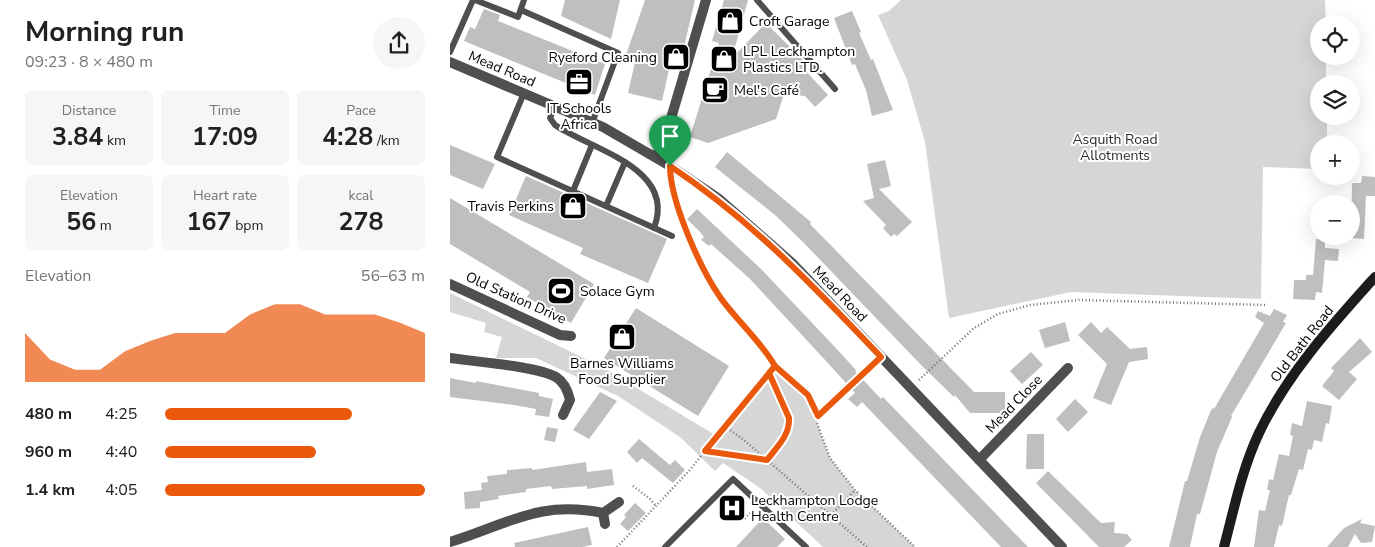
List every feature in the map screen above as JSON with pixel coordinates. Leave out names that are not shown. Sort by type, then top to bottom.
[{"type":"street","points":[[655,157],[664,142],[706,0]]},
{"type":"street","name":"Mead Road","points":[[450,62],[592,123],[655,157],[719,199],[792,263],[1062,547]]},
{"type":"street","name":"Old Bath Road","points":[[1224,547],[1244,470],[1258,434],[1284,387],[1303,360],[1375,277]]},
{"type":"street","name":"Old Station Drive","points":[[450,284],[560,335],[571,336]]},
{"type":"street","points":[[450,358],[516,367],[557,378],[564,386],[570,400],[563,415]]},
{"type":"street","name":"Mead Close","points":[[979,460],[1068,368]]},
{"type":"street","points":[[450,542],[465,543],[531,512],[563,508],[603,513],[619,502]]},
{"type":"street","points":[[603,513],[605,524]]},
{"type":"lane","points":[[450,52],[474,0],[518,17],[524,0]]},
{"type":"lane","points":[[757,0],[835,89]]},
{"type":"lane","points":[[521,10],[618,53],[592,123]]},
{"type":"lane","points":[[524,93],[497,157],[672,236]]},
{"type":"lane","points":[[555,106],[550,118],[551,121],[634,167],[655,192],[659,206],[654,228]]},
{"type":"lane","points":[[573,191],[592,145]]},
{"type":"lane","points":[[606,206],[625,162]]},
{"type":"lane","points":[[665,547],[733,479],[806,547]]},
{"type":"path","points":[[670,166],[670,182],[692,247],[720,296],[768,354],[775,366],[808,395],[818,416],[817,423],[830,458],[855,490],[915,547]]},
{"type":"path","points":[[910,388],[974,328],[998,314],[1030,304],[1105,300],[1265,305]]},
{"type":"path","points":[[818,416],[881,357]]},
{"type":"path","points":[[617,547],[705,451],[775,366]]},
{"type":"path","points":[[767,460],[786,435],[789,424],[789,418],[769,373]]},
{"type":"path","points":[[722,424],[868,547]]},
{"type":"path","points":[[705,451],[767,460]]},
{"type":"path","points":[[633,486],[656,506]]},
{"type":"path","points":[[831,515],[855,490]]},
{"type":"path","points":[[742,515],[745,518],[751,511],[760,509]]},
{"type":"green space","name":"Asquith Road Allotments","points":[[901,0],[1325,0],[1326,15],[1310,15],[1310,65],[1326,65],[1326,75],[1310,75],[1310,125],[1327,125],[1327,135],[1310,135],[1310,169],[1263,167],[1261,299],[1071,292],[949,318],[925,142],[907,80],[878,15],[889,11]]},
{"type":"green space","points":[[450,293],[600,366],[717,436],[775,366],[808,395],[818,416],[817,423],[830,458],[855,490],[915,547],[823,547],[760,488],[723,463],[715,471],[680,437],[618,396],[536,358],[496,358],[502,337],[484,332],[486,323],[450,312]]},
{"type":"building","points":[[565,0],[620,0],[611,39],[561,16]]},
{"type":"building","points":[[645,0],[695,0],[679,68],[670,65],[662,101],[628,93],[636,58],[626,55]]},
{"type":"building","points":[[724,0],[748,0],[732,58],[766,23],[808,65],[804,69],[828,95],[815,107],[805,96],[784,94],[776,119],[708,143],[690,137],[719,43],[712,41]]},
{"type":"building","points":[[484,9],[500,15],[498,21],[605,64],[595,95],[464,41],[470,27],[475,29]]},
{"type":"building","points":[[852,11],[861,32],[859,33],[871,60],[873,59],[893,110],[872,116],[866,90],[855,64],[852,65],[834,18]]},
{"type":"building","points":[[450,145],[495,164],[483,189],[450,175]]},
{"type":"building","points":[[727,152],[811,222],[810,224],[974,392],[1005,392],[1005,413],[970,413],[955,395],[954,397],[923,367],[775,215],[715,167]]},
{"type":"building","points":[[885,160],[891,186],[879,189],[912,222],[897,236],[894,234],[891,237],[883,228],[886,225],[863,201],[874,198],[867,164]]},
{"type":"building","points":[[526,176],[667,239],[648,283],[580,254],[583,248],[509,215]]},
{"type":"building","points":[[1362,176],[1375,177],[1375,196],[1366,196],[1364,239],[1360,239],[1360,195],[1352,195],[1352,185],[1360,185]]},
{"type":"building","points":[[450,198],[594,284],[571,323],[527,297],[530,292],[450,244]]},
{"type":"building","points":[[697,209],[761,269],[881,399],[883,397],[1028,547],[1001,547],[862,402],[857,407],[848,399],[855,393],[826,361],[750,279],[711,244],[709,246],[701,240],[704,237],[687,219]]},
{"type":"building","points":[[1316,245],[1325,245],[1325,248],[1339,249],[1338,261],[1325,260],[1322,293],[1316,292],[1315,300],[1293,299],[1294,280],[1306,280],[1306,275],[1313,275]]},
{"type":"building","points":[[636,308],[729,366],[698,416],[604,358]]},
{"type":"building","points":[[1274,309],[1287,315],[1283,322],[1286,323],[1231,416],[1217,452],[1200,514],[1197,514],[1190,547],[1169,547],[1185,481],[1187,481],[1200,437],[1212,408],[1214,409],[1264,323],[1255,317],[1258,311],[1270,316]]},
{"type":"building","points":[[1065,322],[1070,341],[1045,348],[1039,330]]},
{"type":"building","points":[[1091,322],[1101,333],[1107,327],[1130,349],[1147,347],[1148,359],[1129,362],[1111,405],[1093,398],[1107,364],[1078,335]]},
{"type":"building","points":[[1360,338],[1372,352],[1349,372],[1357,379],[1339,400],[1322,386],[1334,371],[1331,368]]},
{"type":"building","points":[[1031,352],[1043,365],[1022,384],[1010,371]]},
{"type":"building","points":[[450,378],[539,393],[539,396],[553,399],[549,417],[535,415],[536,409],[450,397]]},
{"type":"building","points":[[600,392],[617,401],[589,439],[573,430]]},
{"type":"building","points":[[1075,399],[1088,412],[1068,432],[1056,419]]},
{"type":"building","points":[[1307,401],[1332,406],[1329,424],[1326,423],[1322,442],[1314,440],[1312,450],[1308,449],[1303,470],[1299,469],[1291,495],[1289,495],[1282,526],[1279,525],[1274,547],[1254,547],[1259,510],[1265,511],[1270,490],[1267,490],[1269,479],[1273,480],[1279,454],[1289,456],[1293,436],[1290,435],[1292,423],[1302,426]]},
{"type":"building","points":[[547,427],[558,429],[555,442],[544,440]]},
{"type":"building","points":[[1027,434],[1044,434],[1044,469],[1026,469]]},
{"type":"building","points":[[639,439],[670,465],[675,460],[685,470],[673,483],[642,458],[637,463],[627,452]]},
{"type":"building","points":[[586,462],[587,472],[612,469],[614,485],[587,489],[587,486],[552,489],[551,486],[526,489],[526,492],[498,496],[499,499],[480,502],[480,508],[465,509],[464,492],[482,490],[481,483],[488,482],[487,476],[507,474],[507,470],[532,468],[532,470]]},
{"type":"building","points":[[1048,471],[1101,523],[1115,522],[1114,533],[1127,534],[1132,540],[1124,547],[1099,547],[1036,483]]},
{"type":"building","points":[[635,503],[646,513],[628,531],[620,524],[626,517],[624,515]]},
{"type":"building","points":[[763,518],[785,539],[777,547],[736,547]]},
{"type":"building","points":[[1362,519],[1360,523],[1375,526],[1372,542],[1361,543],[1355,534],[1348,547],[1327,547],[1344,528]]},
{"type":"building","points":[[588,527],[592,545],[582,547],[515,547],[514,543]]},
{"type":"place","name":"Croft Garage","points":[[730,21]]},
{"type":"place","name":"Ryeford Cleaning","points":[[676,57]]},
{"type":"place","name":"LPL Leckhampton Plastics LTD.","points":[[724,59]]},
{"type":"place","name":"IT Schools Africa","points":[[579,82]]},
{"type":"place","name":"Mel's Café","points":[[715,90]]},
{"type":"place","name":"Travis Perkins","points":[[573,206]]},
{"type":"place","name":"Solace Gym","points":[[561,291]]},
{"type":"place","name":"Barnes Williams Food Supplier","points":[[622,337]]},
{"type":"place","name":"Leckhampton Lodge Health Centre","points":[[732,508]]},
{"type":"route","points":[[670,166],[670,182],[692,247],[720,296],[768,354],[775,366],[769,373],[789,418],[789,424],[786,435],[767,460],[705,451],[734,415],[769,373],[775,366],[808,395],[818,416],[881,357],[792,263],[769,242],[719,199],[670,166]]}]
